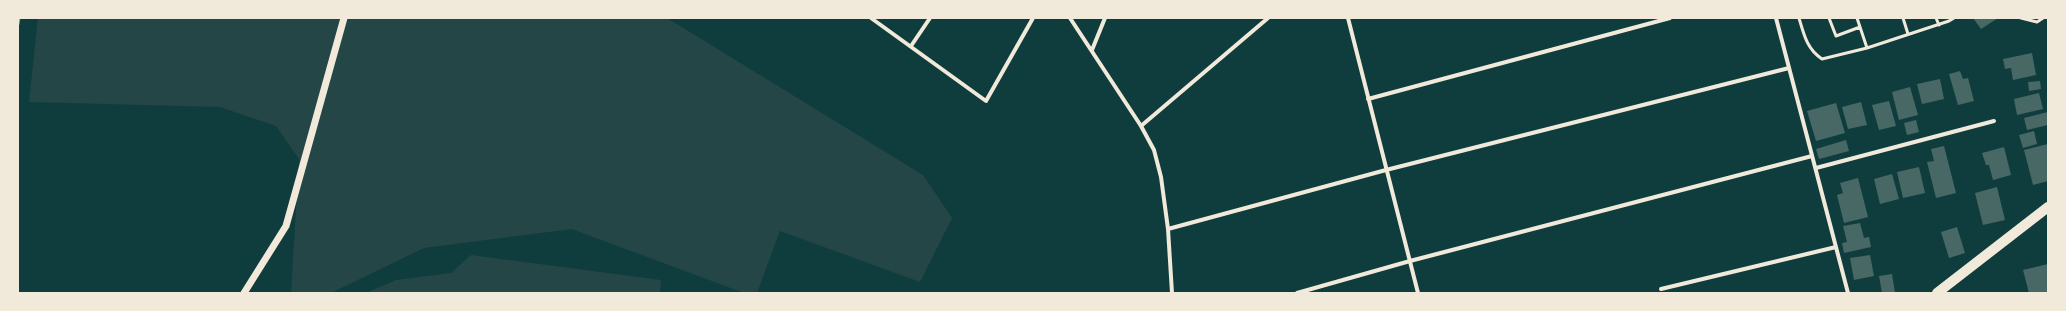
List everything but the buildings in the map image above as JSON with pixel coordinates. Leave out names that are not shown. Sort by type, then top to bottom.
[{"type":"main road","points":[[1937,293],[2048,207]]},
{"type":"street","points":[[244,293],[286,226],[344,18]]},
{"type":"street","points":[[871,18],[986,100],[1033,18]]},
{"type":"street","points":[[911,46],[930,18]]},
{"type":"street","points":[[1070,18],[1142,126],[1154,150],[1161,177],[1168,229],[1172,293]]},
{"type":"street","points":[[1092,50],[1105,18]]},
{"type":"street","points":[[1142,126],[1268,18]]},
{"type":"street","points":[[1348,18],[1418,293]]},
{"type":"street","points":[[1368,99],[1670,18]]},
{"type":"street","points":[[1776,18],[1848,293]]},
{"type":"street","points":[[1168,229],[1386,170],[1789,68]]},
{"type":"street","points":[[1816,168],[1994,121]]},
{"type":"street","points":[[1297,293],[1410,261],[1812,156]]},
{"type":"street","points":[[1661,289],[1836,246]]},
{"type":"lane","points":[[1799,18],[1808,46],[1813,53],[1822,59],[1867,48],[1939,25],[1954,18]]},
{"type":"lane","points":[[1829,18],[1836,36],[1860,27]]},
{"type":"lane","points":[[1857,18],[1867,48]]},
{"type":"lane","points":[[1902,18],[1908,34]]},
{"type":"lane","points":[[1936,18],[1939,25]]},
{"type":"lane","points":[[2021,18],[2037,22],[2043,18]]},
{"type":"shaded area","points":[[38,18],[667,18],[923,175],[952,218],[920,282],[780,231],[757,293],[744,293],[572,229],[424,248],[331,293],[291,293],[299,159],[276,126],[220,107],[29,102]]},
{"type":"shaded area","points":[[471,255],[661,280],[660,293],[366,293],[396,280],[451,273]]},
{"type":"railway","points":[[18,24],[19,18]]}]
